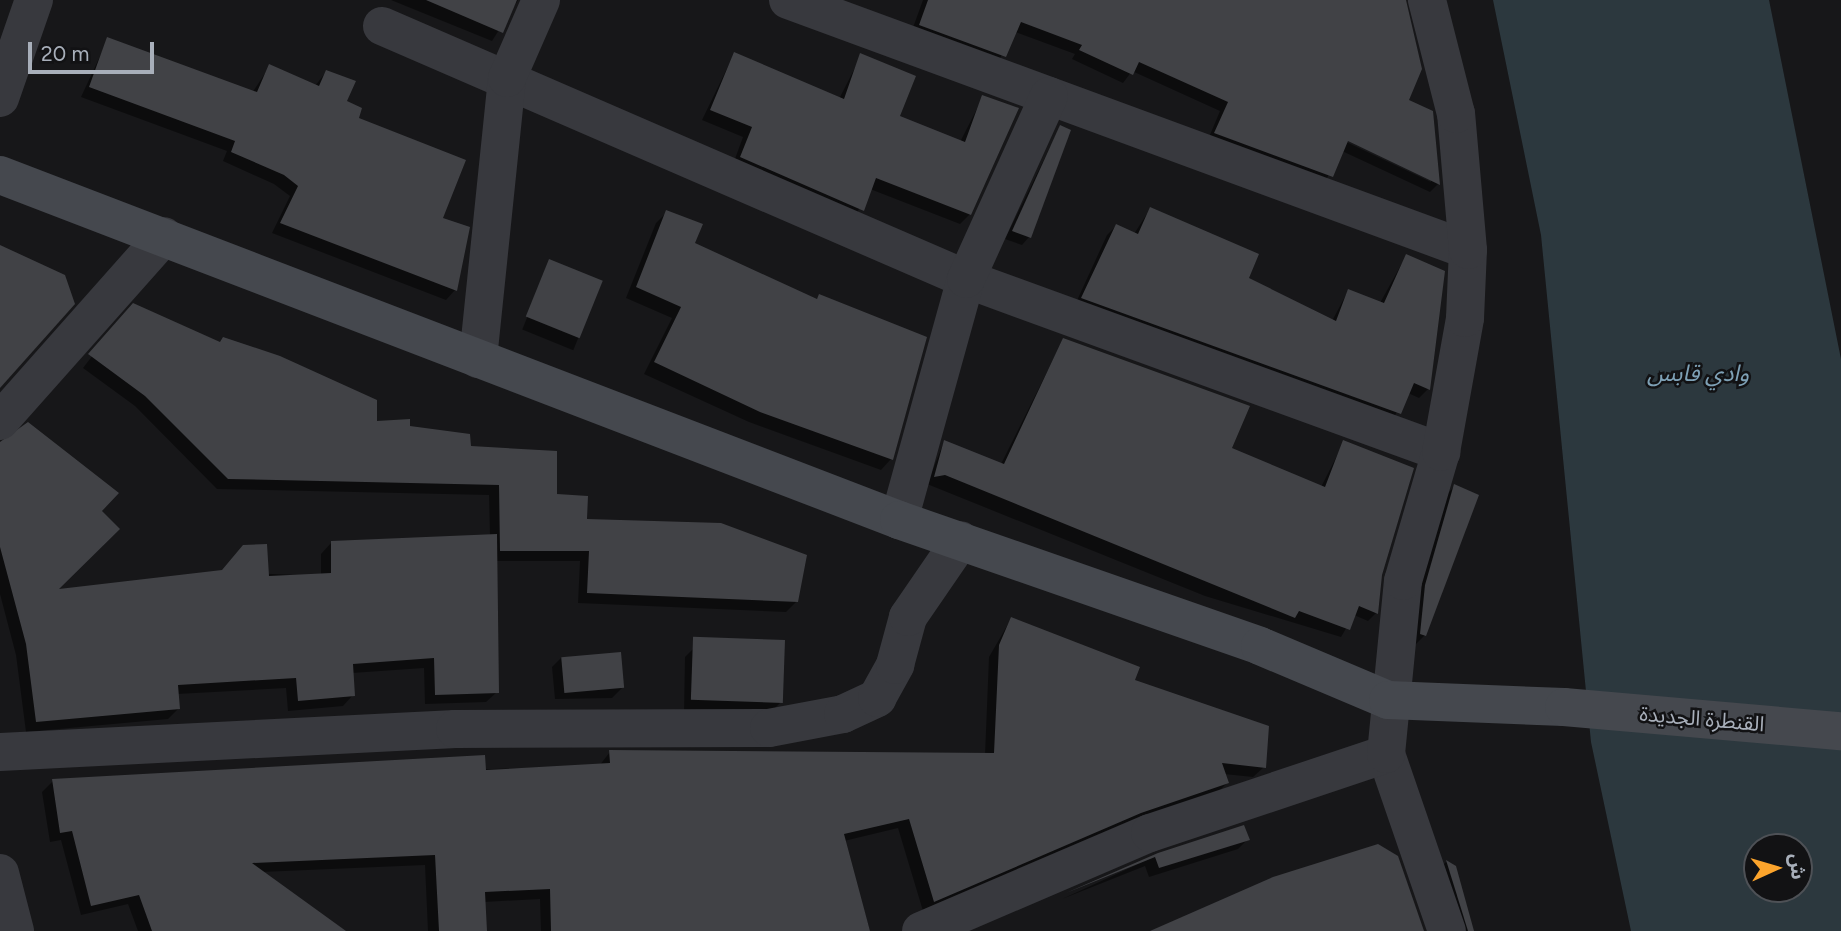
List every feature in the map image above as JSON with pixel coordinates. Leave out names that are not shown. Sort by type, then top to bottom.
[{"type":"main road","points":[[0,175],[899,520],[1260,646],[1388,700]]},
{"type":"main road","name":"القنطرة الجديدة","points":[[1388,700],[1564,707],[1841,731]]},
{"type":"street","points":[[0,98],[34,0]]},
{"type":"street","points":[[478,359],[507,78],[541,0]]},
{"type":"street","points":[[788,0],[1468,250]]},
{"type":"street","points":[[1427,0],[1456,114],[1468,250],[1465,318],[1441,452],[1403,581],[1388,700],[1386,754],[1447,931]]},
{"type":"street","points":[[382,26],[966,279],[1441,452]]},
{"type":"street","points":[[899,520],[966,279],[1049,96]]},
{"type":"street","points":[[0,421],[164,236]]},
{"type":"street","points":[[0,751],[455,729],[769,728],[843,714],[877,698],[895,665],[908,617],[961,540]]},
{"type":"street","points":[[921,931],[1150,833],[1386,754]]},
{"type":"street","points":[[0,873],[15,931]]},
{"type":"water","name":"وادي قابس","points":[[1493,0],[1769,0],[1841,359],[1841,931],[1631,931],[1591,742],[1541,235]]},
{"type":"building","points":[[426,0],[517,0],[503,33]]},
{"type":"building","points":[[928,0],[1406,0],[1422,69],[1409,100],[1433,111],[1440,185],[1348,141],[1333,177],[1214,133],[1228,102],[1139,62],[1133,75],[1079,50],[1082,45],[1021,22],[1006,57],[919,25]]},
{"type":"building","points":[[107,37],[257,92],[269,64],[319,86],[326,70],[356,81],[347,101],[362,108],[359,118],[466,160],[443,218],[470,227],[457,291],[280,223],[298,186],[284,175],[231,152],[235,141],[89,87]]},
{"type":"building","points":[[734,52],[844,99],[860,53],[916,76],[900,116],[965,142],[982,95],[1019,108],[971,215],[876,178],[864,211],[740,157],[752,127],[710,110]]},
{"type":"building","points":[[1060,125],[1071,130],[1031,238],[1012,231]]},
{"type":"building","points":[[1150,207],[1259,254],[1249,278],[1336,321],[1348,289],[1384,303],[1406,254],[1445,271],[1430,390],[1414,383],[1401,414],[1081,298],[1116,224],[1138,234]]},
{"type":"building","points":[[666,210],[703,224],[695,243],[817,299],[819,294],[927,337],[893,460],[760,412],[654,362],[681,307],[636,287]]},
{"type":"building","points":[[0,245],[65,275],[75,304],[0,388]]},
{"type":"building","points":[[549,259],[603,281],[580,338],[526,316]]},
{"type":"building","points":[[133,303],[220,342],[223,337],[280,356],[377,400],[377,421],[410,419],[410,426],[470,434],[471,446],[557,451],[557,494],[588,496],[587,519],[721,523],[807,555],[798,602],[587,593],[589,551],[500,551],[499,485],[228,479],[145,396],[88,354]]},
{"type":"building","points":[[1063,338],[1250,406],[1232,448],[1325,487],[1343,440],[1414,468],[1382,575],[1378,614],[1359,606],[1350,630],[1299,611],[1295,618],[945,475],[934,477],[944,440],[1004,464]]},
{"type":"building","points":[[28,422],[119,493],[102,511],[120,529],[59,589],[222,570],[243,545],[267,544],[269,576],[331,573],[331,541],[497,534],[499,693],[435,695],[434,658],[353,664],[355,696],[298,701],[296,678],[178,685],[180,709],[36,722],[26,644],[0,547],[0,442]]},
{"type":"building","points":[[1454,484],[1479,495],[1426,636],[1420,634],[1425,585]]},
{"type":"building","points":[[1011,617],[1140,667],[1135,680],[1269,726],[1266,768],[1222,763],[1229,783],[1141,813],[934,902],[909,819],[844,834],[870,931],[551,931],[550,889],[485,892],[487,931],[439,931],[435,855],[252,863],[346,931],[152,931],[139,895],[91,906],[72,831],[60,833],[52,779],[485,755],[486,770],[610,763],[609,750],[994,753],[999,645]]},
{"type":"building","points":[[693,637],[785,640],[783,703],[691,700]]},
{"type":"building","points":[[621,652],[624,688],[564,693],[561,657]]},
{"type":"building","points":[[1244,825],[1250,840],[1159,868],[1155,857],[1066,893],[1158,853]]},
{"type":"building","points":[[1378,844],[1398,856],[1424,931],[1150,931],[1273,877]]},
{"type":"building","points":[[1446,860],[1456,866],[1474,931],[1468,931]]}]
